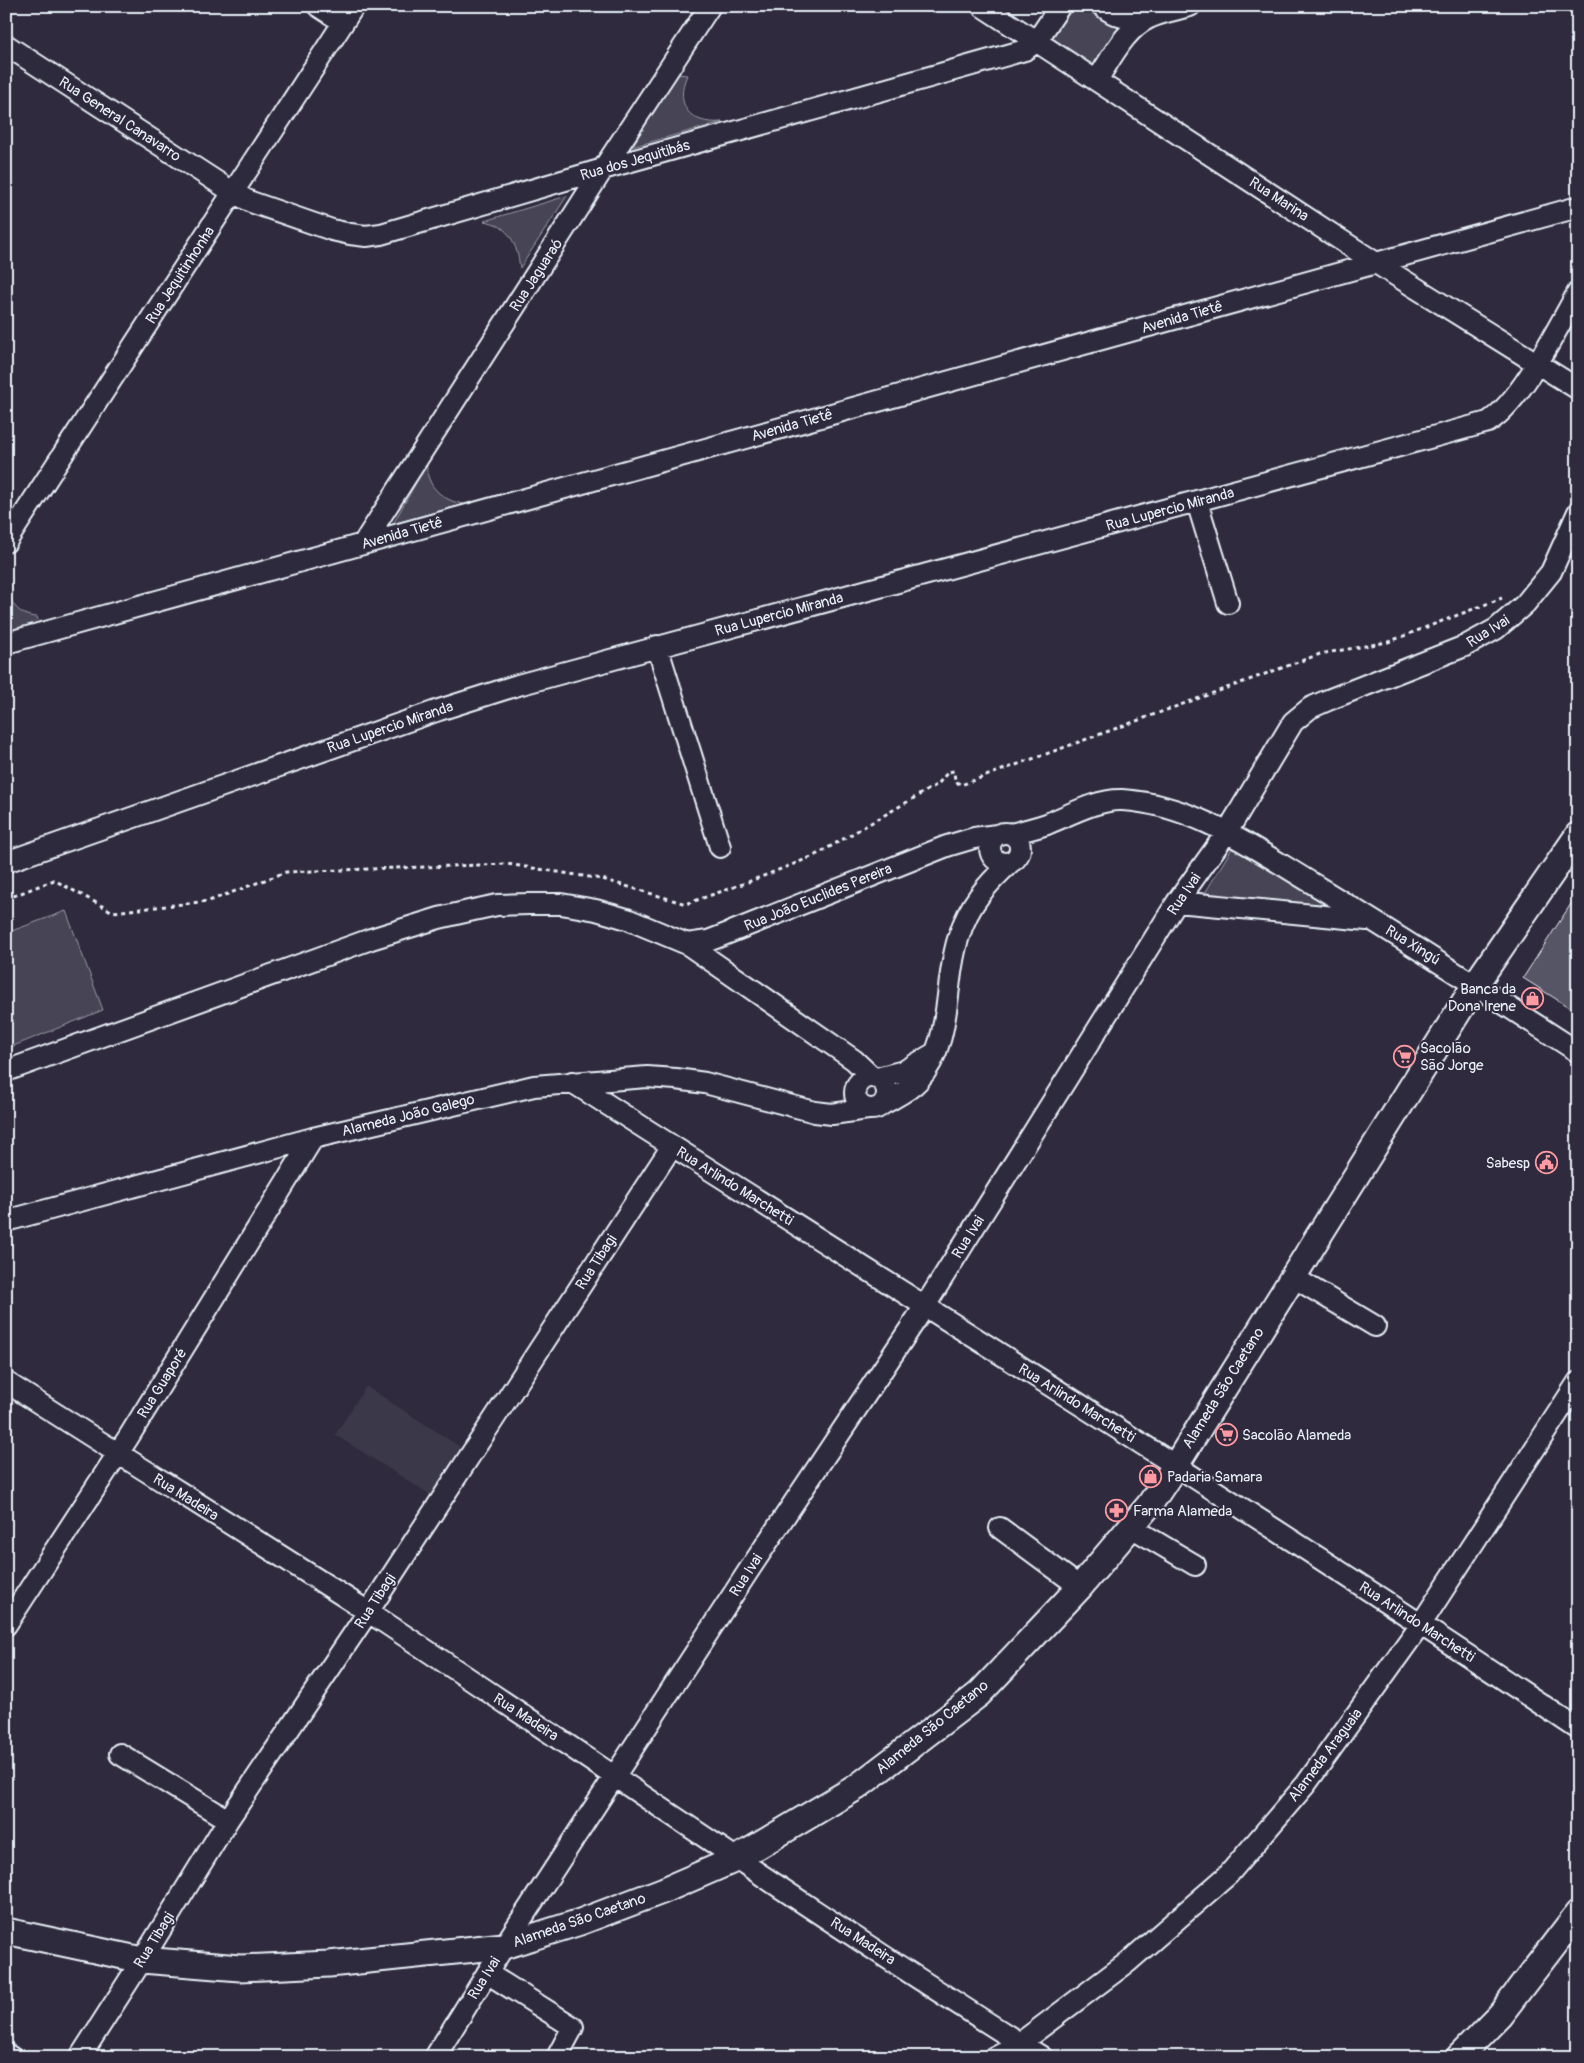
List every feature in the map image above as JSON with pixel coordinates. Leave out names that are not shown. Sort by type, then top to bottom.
[{"type":"main road","name":"Alameda São Caetano","points":[[6,1931],[142,1960],[240,1968],[329,1964],[504,1946],[589,1918],[662,1891],[736,1859],[856,1787],[979,1694],[1080,1587],[1131,1527],[1176,1466],[1475,985],[1578,835]]},
{"type":"main road","points":[[1459,2057],[1500,2014],[1578,1913]]},
{"type":"street","points":[[318,6],[349,14]]},
{"type":"street","name":"Rua Jaguaraó","points":[[364,544],[603,169],[710,6]]},
{"type":"street","name":"Rua Marina","points":[[982,6],[1376,263],[1578,389]]},
{"type":"street","points":[[1036,42],[1060,6]]},
{"type":"street","points":[[1102,6],[1113,14],[1125,18],[1148,18],[1190,6]]},
{"type":"street","name":"Rua Jequitinhonha","points":[[6,542],[349,14]]},
{"type":"street","points":[[1097,80],[1130,32],[1148,18]]},
{"type":"street","name":"Rua dos Jequitibás","points":[[234,193],[251,202],[332,230],[366,236],[381,234],[603,169],[1025,50],[1036,42]]},
{"type":"street","name":"Rua General Canavarro","points":[[6,46],[234,193]]},
{"type":"street","name":"Avenida Tietê","points":[[6,643],[1578,207]]},
{"type":"street","name":"Rua Lupercio Miranda","points":[[6,862],[439,710],[518,685],[1488,422],[1500,414],[1537,364],[1578,292]]},
{"type":"street","points":[[1197,502],[1228,603]]},
{"type":"street","name":"Rua Ivai","points":[[435,2057],[504,1946],[749,1570],[925,1306],[1177,902],[1227,832],[1293,722],[1310,708],[1465,646],[1496,628],[1525,604],[1550,572],[1578,512]]},
{"type":"street","points":[[657,646],[720,847]]},
{"type":"street","points":[[1003,848],[1047,824],[1078,810],[1120,800],[1147,803],[1169,809],[1194,817],[1227,832]]},
{"type":"street","name":"Rua Xingú","points":[[1227,832],[1373,920],[1578,1052]]},
{"type":"street","name":"Rua João Euclides Pereira","points":[[687,944],[708,941],[947,846],[974,838],[1003,848]]},
{"type":"street","name":"Alameda João Galego","points":[[6,1221],[314,1138],[485,1096],[534,1086],[647,1078],[676,1079],[705,1083],[815,1112],[838,1114],[876,1107],[918,1080],[934,1053],[940,1038],[958,938],[972,906],[986,885],[1003,848]]},
{"type":"street","name":"Rua Xingú","points":[[1177,902],[1373,920]]},
{"type":"street","points":[[6,1071],[371,939],[439,918],[497,905],[562,904],[596,910],[627,919],[687,944],[845,1055],[866,1081]]},
{"type":"street","points":[[815,1112],[831,1105],[866,1081],[904,1070],[934,1053]]},
{"type":"street","points":[[881,1080],[887,1088],[887,1099],[876,1107],[859,1103],[855,1093],[866,1081],[881,1080]]},
{"type":"street","name":"Rua Arlindo Marchetti","points":[[572,1082],[1176,1466],[1421,1624],[1578,1729]]},
{"type":"street","name":"Rua Guaporé","points":[[6,1625],[118,1454],[314,1138]]},
{"type":"street","name":"Rua Tibagi","points":[[80,2057],[228,1820],[368,1612],[672,1146]]},
{"type":"street","points":[[1292,1277],[1375,1326]]},
{"type":"street","name":"Rua Madeira","points":[[6,1382],[368,1612],[616,1776],[736,1859],[1042,2057]]},
{"type":"street","name":"Alameda Araguaia","points":[[994,2057],[1020,2043],[1128,1962],[1228,1875],[1306,1784],[1421,1624],[1578,1382]]},
{"type":"street","points":[[1131,1527],[1195,1565]]},
{"type":"street","points":[[1000,1528],[1080,1587]]},
{"type":"street","points":[[120,1754],[228,1820]]},
{"type":"street","points":[[487,1973],[573,2027],[557,2057]]},
{"type":"street","points":[[6,2054],[10,2057]]},
{"type":"path","points":[[6,899],[54,880],[113,912],[209,901],[286,872],[508,864],[602,879],[686,904],[814,856],[938,784],[948,772],[954,771],[955,781],[961,785],[1320,654],[1388,642],[1511,594],[1532,595]]},
{"type":"shaded area","points":[[1071,6],[1087,6],[1097,16],[1120,27],[1095,66],[1051,37]]},
{"type":"shaded area","points":[[677,74],[687,75],[682,95],[688,111],[701,120],[722,122],[632,147]]},
{"type":"shaded area","points":[[567,196],[520,268],[517,252],[511,237],[500,227],[484,221]]},
{"type":"shaded area","points":[[427,463],[429,479],[437,491],[449,500],[464,504],[393,524]]},
{"type":"shaded area","points":[[6,587],[16,608],[25,614],[37,617],[39,622],[6,631]]},
{"type":"shaded area","points":[[1237,840],[1353,913],[1205,893]]},
{"type":"shaded area","points":[[66,911],[103,1010],[6,1049],[6,933]]},
{"type":"shaded area","points":[[366,1386],[462,1448],[432,1496],[335,1435]]},
{"type":"building","points":[[1578,893],[1578,1013],[1523,978]]},
{"type":"place","name":"Banca da Dona Irene","points":[[1532,998]]},
{"type":"place","name":"Sacolão São Jorge","points":[[1404,1057]]},
{"type":"place","name":"Sabesp","points":[[1546,1163]]},
{"type":"place","name":"Sacolão Alameda","points":[[1226,1435]]},
{"type":"place","name":"Padaria Samara","points":[[1151,1477]]},
{"type":"place","name":"Farma Alameda","points":[[1117,1511]]}]
